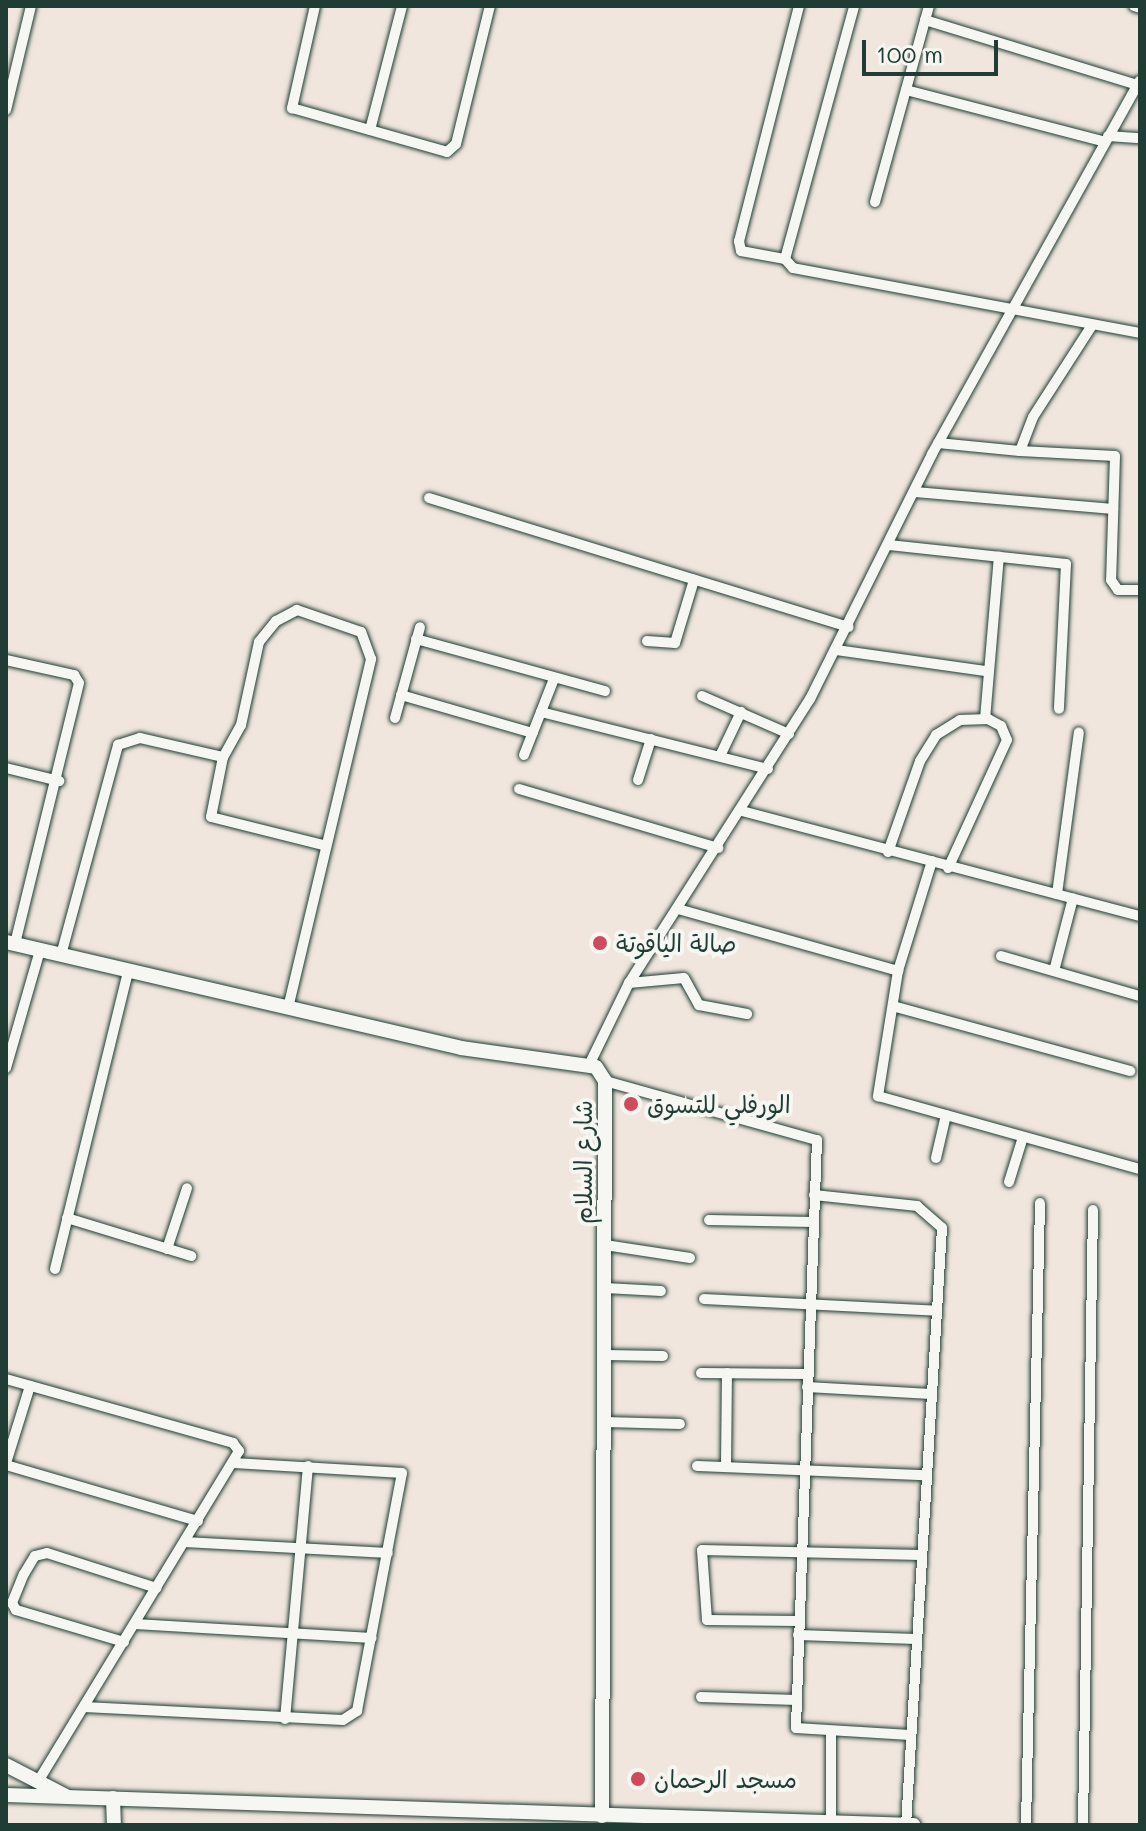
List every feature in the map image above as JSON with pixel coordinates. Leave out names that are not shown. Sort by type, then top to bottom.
[{"type":"main road","points":[[11,943],[473,1050],[590,1063]]},
{"type":"main road","name":"شارع السلام","points":[[590,1063],[605,1081],[602,1816]]},
{"type":"main road","points":[[6,1765],[68,1797]]},
{"type":"main road","points":[[6,1795],[914,1825]]},
{"type":"main road","points":[[113,1798],[114,1825]]},
{"type":"street","points":[[6,110],[31,6]]},
{"type":"street","points":[[315,6],[292,108],[455,150],[490,6]]},
{"type":"street","points":[[370,130],[402,6]]},
{"type":"street","points":[[799,6],[739,241],[746,254],[785,259],[793,268],[1091,327],[1140,333]]},
{"type":"street","points":[[785,259],[854,6]]},
{"type":"street","points":[[875,202],[929,6]]},
{"type":"street","points":[[1134,6],[1140,8]]},
{"type":"street","points":[[590,1063],[629,983],[768,769],[849,627],[938,443],[1139,83],[925,20]]},
{"type":"street","points":[[906,90],[1106,139],[1140,138]]},
{"type":"street","points":[[1020,451],[1033,417],[1091,327]]},
{"type":"street","points":[[938,443],[1115,456],[1113,585],[1140,590]]},
{"type":"street","points":[[915,492],[1113,509]]},
{"type":"street","points":[[429,498],[849,627]]},
{"type":"street","points":[[889,545],[1068,567],[1059,709]]},
{"type":"street","points":[[985,719],[986,671],[993,661],[999,557]]},
{"type":"street","points":[[647,641],[675,643],[694,580]]},
{"type":"street","points":[[288,1008],[323,845],[368,674],[371,649],[361,632],[303,611],[276,621],[259,642],[241,725],[223,757],[215,821],[323,845]]},
{"type":"street","points":[[395,718],[420,627]]},
{"type":"street","points":[[416,639],[605,691]]},
{"type":"street","points":[[836,650],[986,671]]},
{"type":"street","points":[[6,660],[77,678],[59,781],[11,943]]},
{"type":"street","points":[[524,755],[554,679]]},
{"type":"street","points":[[401,695],[533,733]]},
{"type":"street","points":[[702,696],[789,734]]},
{"type":"street","points":[[541,712],[768,769]]},
{"type":"street","points":[[720,756],[741,712]]},
{"type":"street","points":[[888,852],[920,761],[936,735],[960,720],[985,719],[1001,726],[1007,740],[948,868]]},
{"type":"street","points":[[1057,894],[1079,732]]},
{"type":"street","points":[[61,955],[114,750],[140,738],[223,757]]},
{"type":"street","points":[[638,780],[651,739]]},
{"type":"street","points":[[6,768],[59,781]]},
{"type":"street","points":[[519,789],[718,848]]},
{"type":"street","points":[[742,811],[888,852],[932,861],[948,868],[1140,916]]},
{"type":"street","points":[[932,861],[898,971],[896,1007],[878,1096],[1140,1169]]},
{"type":"street","points":[[1054,971],[1073,898]]},
{"type":"street","points":[[678,909],[898,971]]},
{"type":"street","points":[[6,1068],[40,950]]},
{"type":"street","points":[[1001,956],[1140,996]]},
{"type":"street","points":[[55,1269],[128,972]]},
{"type":"street","points":[[629,983],[684,978],[693,984],[699,1005],[747,1014]]},
{"type":"street","points":[[896,1007],[1130,1071]]},
{"type":"street","points":[[605,1081],[815,1139],[800,1549],[797,1729],[910,1735]]},
{"type":"street","points":[[936,1158],[946,1115]]},
{"type":"street","points":[[1009,1182],[1023,1137]]},
{"type":"street","points":[[167,1249],[187,1188]]},
{"type":"street","points":[[814,1195],[917,1206],[938,1218],[942,1228],[906,1825]]},
{"type":"street","points":[[1026,1825],[1040,1203]]},
{"type":"street","points":[[1083,1825],[1093,1210]]},
{"type":"street","points":[[67,1218],[191,1256]]},
{"type":"street","points":[[709,1220],[813,1222]]},
{"type":"street","points":[[605,1245],[690,1258]]},
{"type":"street","points":[[605,1288],[661,1291]]},
{"type":"street","points":[[704,1299],[937,1311]]},
{"type":"street","points":[[605,1355],[663,1356]]},
{"type":"street","points":[[701,1373],[807,1374]]},
{"type":"street","points":[[726,1466],[727,1373]]},
{"type":"street","points":[[6,1379],[233,1443],[239,1451],[39,1780]]},
{"type":"street","points":[[30,1386],[6,1464],[198,1521]]},
{"type":"street","points":[[807,1387],[931,1394]]},
{"type":"street","points":[[605,1422],[680,1424]]},
{"type":"street","points":[[84,1707],[285,1719],[355,1715],[388,1553],[400,1471],[234,1463]]},
{"type":"street","points":[[285,1719],[292,1690],[290,1633],[308,1466]]},
{"type":"street","points":[[697,1466],[926,1475]]},
{"type":"street","points":[[185,1542],[388,1553]]},
{"type":"street","points":[[798,1621],[707,1620],[701,1553],[800,1549],[921,1555]]},
{"type":"street","points":[[124,1642],[16,1610],[12,1603],[35,1556],[47,1553],[157,1588]]},
{"type":"street","points":[[135,1624],[372,1638]]},
{"type":"street","points":[[798,1635],[916,1639]]},
{"type":"street","points":[[701,1697],[797,1700]]},
{"type":"street","points":[[831,1732],[831,1823]]},
{"type":"place","name":"صالة الياقوتة","points":[[600,943]]},
{"type":"place","name":"الورفلي للتسوق","points":[[631,1104]]},
{"type":"place","name":"مسجد الرحمان","points":[[638,1779]]}]
